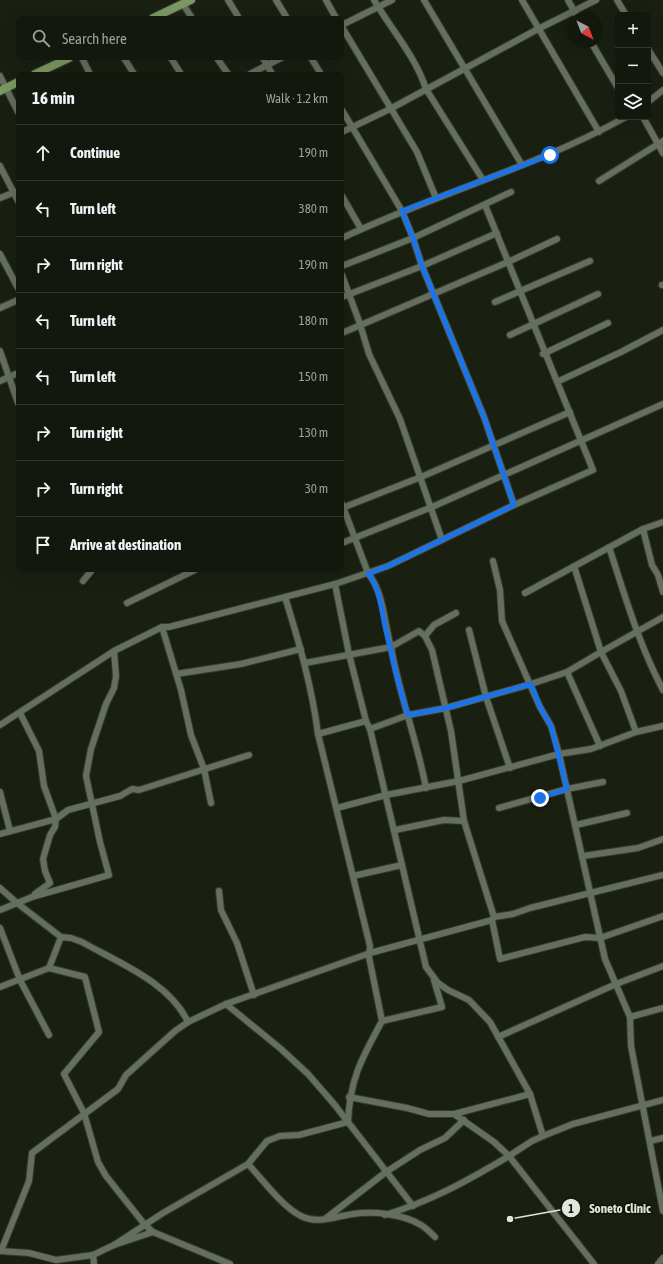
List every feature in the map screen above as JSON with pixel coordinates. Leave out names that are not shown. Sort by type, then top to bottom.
[{"type":"main road","points":[[157,16],[187,2]]},
{"type":"main road","points":[[39,72],[65,60]]},
{"type":"main road","points":[[0,91],[16,83]]},
{"type":"street","points":[[228,0],[238,16]]},
{"type":"street","points":[[276,0],[286,16]]},
{"type":"street","points":[[326,0],[335,16]]},
{"type":"street","points":[[374,0],[424,82],[426,90],[483,180]]},
{"type":"street","points":[[344,25],[392,0]]},
{"type":"street","points":[[424,0],[522,165]]},
{"type":"street","points":[[522,0],[599,132]]},
{"type":"street","points":[[568,0],[573,11]]},
{"type":"street","points":[[344,131],[390,109],[538,29],[596,0]]},
{"type":"street","points":[[617,0],[624,12]]},
{"type":"street","points":[[187,2],[191,16]]},
{"type":"street","points":[[344,29],[417,152],[436,198]]},
{"type":"street","points":[[595,48],[616,84]]},
{"type":"street","points":[[651,54],[663,73]]},
{"type":"street","points":[[83,60],[89,72]]},
{"type":"street","points":[[125,60],[133,72]]},
{"type":"street","points":[[172,60],[180,72]]},
{"type":"street","points":[[219,60],[227,72]]},
{"type":"street","points":[[264,60],[271,72]]},
{"type":"street","points":[[254,72],[277,60]]},
{"type":"street","points":[[312,60],[320,72]]},
{"type":"street","points":[[0,76],[16,108]]},
{"type":"street","points":[[651,100],[663,90]]},
{"type":"street","points":[[344,113],[402,211],[433,294],[461,359],[471,389],[484,417],[492,446],[514,505]]},
{"type":"street","points":[[344,237],[402,211],[550,155],[621,120]]},
{"type":"street","points":[[645,120],[660,143],[663,153]]},
{"type":"street","points":[[599,181],[660,143]]},
{"type":"street","points":[[0,166],[16,192],[0,198]]},
{"type":"street","points":[[344,265],[413,238],[511,192]]},
{"type":"street","points":[[344,199],[361,229]]},
{"type":"street","points":[[0,725],[114,651],[162,627],[169,627],[368,574],[388,566],[514,505],[593,470],[485,205]]},
{"type":"street","points":[[344,296],[422,266],[497,232]]},
{"type":"street","points":[[344,331],[508,262],[557,239]]},
{"type":"street","points":[[0,254],[16,284]]},
{"type":"street","points":[[495,302],[590,261]]},
{"type":"street","points":[[344,281],[360,324],[369,356],[400,419],[408,445],[432,507],[442,540]]},
{"type":"street","points":[[510,335],[598,294]]},
{"type":"street","points":[[0,308],[16,301]]},
{"type":"street","points":[[543,354],[608,323]]},
{"type":"street","points":[[559,381],[621,352],[663,330]]},
{"type":"street","points":[[0,351],[16,396]]},
{"type":"street","points":[[10,377],[16,374]]},
{"type":"street","points":[[0,381],[16,374]]},
{"type":"street","points":[[344,543],[432,507],[663,404]]},
{"type":"street","points":[[344,505],[421,476],[570,412]]},
{"type":"street","points":[[344,511],[368,574],[374,581],[379,596],[408,715],[420,755],[426,788]]},
{"type":"street","points":[[525,593],[643,529],[663,522]]},
{"type":"street","points":[[643,529],[652,565],[658,575],[663,592]]},
{"type":"street","points":[[609,547],[637,631],[651,668],[663,690]]},
{"type":"street","points":[[493,561],[500,590],[502,621],[540,707],[551,726],[576,825],[605,959],[630,1017],[631,1046],[663,1211]]},
{"type":"street","points":[[574,566],[601,652],[621,691],[636,732]]},
{"type":"street","points":[[83,581],[90,572]]},
{"type":"street","points":[[127,603],[192,572]]},
{"type":"street","points":[[335,584],[349,654],[366,721],[370,729],[426,967],[438,983],[448,990],[469,1000],[492,1025],[530,1094],[543,1136]]},
{"type":"street","points":[[285,596],[305,663],[313,700],[318,734],[370,946],[382,1021],[358,1065],[349,1097],[348,1122]]},
{"type":"street","points":[[425,636],[434,625],[456,614]]},
{"type":"street","points":[[370,729],[408,715],[446,708],[531,684],[567,672],[663,617]]},
{"type":"street","points":[[162,627],[176,674],[191,735],[204,769],[211,803]]},
{"type":"street","points":[[469,630],[486,697],[510,768]]},
{"type":"street","points":[[305,663],[391,646],[419,631],[425,636],[432,650],[446,708],[459,781],[464,821],[493,918],[500,959],[585,937],[600,938],[663,916]]},
{"type":"street","points":[[176,674],[241,664],[300,649]]},
{"type":"street","points":[[0,910],[32,897],[109,874],[86,776],[91,749],[106,704],[114,688],[116,676],[114,651]]},
{"type":"street","points":[[567,672],[600,746]]},
{"type":"street","points":[[20,713],[39,751],[44,786],[56,819],[55,827],[50,835],[43,859],[45,871],[50,883],[32,897]]},
{"type":"street","points":[[318,734],[366,721]]},
{"type":"street","points":[[337,808],[386,795],[459,781],[559,754],[591,749],[636,732],[663,726]]},
{"type":"street","points":[[559,754],[591,894]]},
{"type":"street","points":[[0,834],[56,819],[68,810],[249,756]]},
{"type":"street","points":[[499,808],[567,789],[603,782]]},
{"type":"street","points":[[0,792],[10,831]]},
{"type":"street","points":[[576,825],[626,813]]},
{"type":"street","points":[[395,830],[444,820],[464,821]]},
{"type":"street","points":[[583,856],[638,848],[663,839]]},
{"type":"street","points":[[353,876],[402,864]]},
{"type":"street","points":[[153,1232],[114,1245],[93,1254],[56,1260],[29,1252],[0,1251],[29,1180],[32,1153],[118,1089],[126,1074],[188,1022],[226,1004],[370,953],[530,908],[663,875]]},
{"type":"street","points":[[0,888],[61,937],[71,938],[82,942],[146,978],[174,1001],[182,1010],[188,1022]]},
{"type":"street","points":[[219,891],[221,910],[237,943],[254,995]]},
{"type":"street","points":[[0,928],[20,980],[49,1035]]},
{"type":"street","points":[[49,968],[61,937]]},
{"type":"street","points":[[498,1037],[616,984],[663,966]]},
{"type":"street","points":[[0,987],[49,968],[85,977],[99,1032],[64,1074],[84,1113],[98,1162],[106,1176],[144,1225],[153,1232],[230,1264]]},
{"type":"street","points":[[382,1021],[442,1007],[433,975]]},
{"type":"street","points":[[226,1004],[281,1049],[308,1074],[348,1122],[412,1206]]},
{"type":"street","points":[[630,1017],[663,1008]]},
{"type":"street","points":[[349,1097],[407,1108],[429,1114],[454,1114],[530,1094]]},
{"type":"street","points":[[385,1215],[412,1206],[462,1185],[532,1141],[543,1136],[573,1124],[643,1104],[663,1100]]},
{"type":"street","points":[[454,1114],[494,1142],[509,1156],[594,1264]]},
{"type":"street","points":[[324,1220],[386,1172],[420,1150],[445,1138],[464,1120]]},
{"type":"street","points":[[114,1245],[144,1225],[248,1164],[267,1141],[280,1136],[299,1135],[348,1122]]},
{"type":"street","points":[[650,1141],[663,1138]]},
{"type":"street","points":[[248,1164],[292,1210],[304,1218],[324,1220],[354,1214],[377,1213],[408,1218],[422,1225],[435,1237]]},
{"type":"street","points":[[93,1254],[94,1264]]},
{"type":"street","points":[[658,1264],[663,1258]]},
{"type":"place","name":"Soneto Clinic","points":[[510,1219]]},
{"type":"route","points":[[540,798],[567,789],[551,726],[540,707],[531,684],[446,708],[408,715],[394,667],[391,646],[379,596],[374,581],[368,574],[492,517],[514,505],[492,446],[484,417],[471,389],[461,359],[433,294],[402,211],[550,155]]}]
